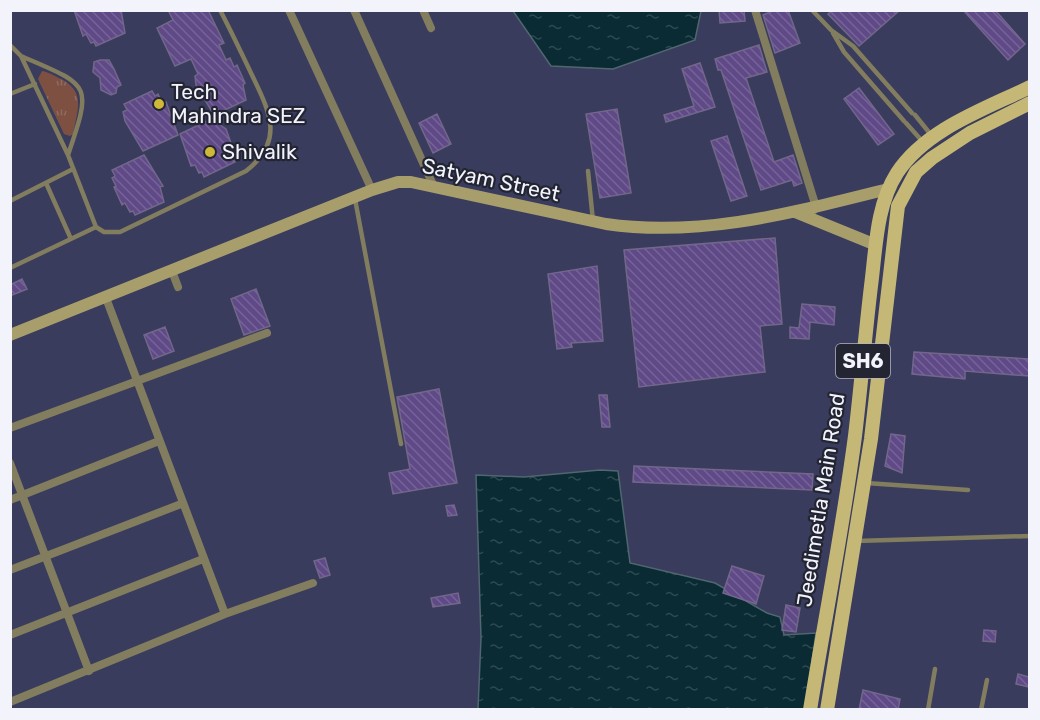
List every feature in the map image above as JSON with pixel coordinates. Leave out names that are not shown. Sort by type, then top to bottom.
[{"type":"main road","name":"Jeedimetla Main Road","points":[[810,710],[854,437],[881,209],[888,189],[899,171],[929,141],[1029,87]]},
{"type":"main road","name":"Jeedimetla Main Road","points":[[826,710],[876,400],[898,206],[916,172],[932,158],[970,133],[1029,103]]},
{"type":"street","points":[[289,10],[372,190]]},
{"type":"street","points":[[354,10],[435,187]]},
{"type":"street","points":[[423,10],[431,28]]},
{"type":"street","points":[[755,10],[813,212],[888,189]]},
{"type":"street","name":"Satyam Street","points":[[10,335],[372,190],[398,182],[435,187],[634,228],[680,229],[795,212],[813,212],[876,246]]},
{"type":"street","points":[[172,271],[178,287]]},
{"type":"street","points":[[106,298],[225,614]]},
{"type":"street","points":[[10,428],[267,333]]},
{"type":"street","points":[[10,500],[159,441]]},
{"type":"street","points":[[10,463],[89,671]]},
{"type":"street","points":[[10,570],[182,504]]},
{"type":"street","points":[[10,635],[203,559]]},
{"type":"street","points":[[10,702],[225,614],[313,583]]},
{"type":"lane","points":[[10,268],[96,227],[112,233],[126,230],[246,171],[260,160],[268,146],[270,114],[220,10]]},
{"type":"lane","points":[[812,10],[831,30],[854,46],[913,114],[929,141]]},
{"type":"lane","points":[[831,30],[844,52],[905,122],[929,141]]},
{"type":"lane","points":[[10,45],[21,56],[68,155],[96,227]]},
{"type":"lane","points":[[21,56],[68,76],[81,90],[84,108],[68,155]]},
{"type":"lane","points":[[10,94],[34,84]]},
{"type":"lane","points":[[10,201],[73,169]]},
{"type":"lane","points":[[588,171],[593,221]]},
{"type":"lane","points":[[46,183],[71,239]]},
{"type":"lane","points":[[354,198],[400,444]]},
{"type":"lane","points":[[864,483],[968,490]]},
{"type":"lane","points":[[854,541],[1029,536]]},
{"type":"lane","points":[[928,710],[935,669]]},
{"type":"lane","points":[[981,710],[987,680]]},
{"type":"green space","points":[[42,71],[63,80],[75,91],[78,111],[73,134],[70,136],[64,134],[38,79]]},
{"type":"water","points":[[513,11],[701,11],[695,40],[613,69],[551,66]]},
{"type":"water","points":[[600,470],[618,471],[630,563],[715,583],[767,613],[780,617],[784,635],[816,633],[805,709],[478,709],[481,638],[476,475],[524,477]]},
{"type":"building","points":[[74,10],[121,10],[125,33],[96,46],[94,42],[91,43],[86,34],[83,36]]},
{"type":"building","points":[[168,10],[208,10],[224,43],[219,45],[226,60],[230,58],[234,67],[237,65],[245,83],[243,85],[246,100],[214,115],[196,85],[195,76],[198,74],[191,59],[175,66],[157,28],[173,20]]},
{"type":"building","points":[[719,10],[744,10],[745,21],[720,23]]},
{"type":"building","points":[[775,10],[788,10],[800,43],[775,53],[763,15]]},
{"type":"building","points":[[833,10],[900,10],[859,46],[828,14]]},
{"type":"building","points":[[963,10],[995,10],[1025,44],[1008,60]]},
{"type":"building","points":[[759,45],[767,72],[746,78],[774,162],[793,155],[802,183],[794,186],[792,180],[761,190],[721,70],[718,70],[715,59]]},
{"type":"building","points":[[109,60],[121,85],[117,87],[116,93],[111,95],[101,90],[100,78],[93,72],[94,62]]},
{"type":"building","points":[[700,63],[715,107],[666,122],[664,115],[694,106],[682,69]]},
{"type":"building","points":[[859,88],[894,134],[878,145],[844,99]]},
{"type":"building","points":[[152,91],[155,96],[158,94],[162,103],[166,102],[178,135],[143,151],[125,121],[123,112],[127,110],[124,104]]},
{"type":"building","points":[[617,109],[631,193],[600,198],[586,114]]},
{"type":"building","points":[[437,114],[451,144],[433,153],[419,123]]},
{"type":"building","name":"Shivalik","points":[[211,119],[226,129],[236,157],[233,158],[235,162],[204,177],[195,165],[191,166],[180,134]]},
{"type":"building","points":[[727,136],[747,196],[731,201],[711,141]]},
{"type":"building","points":[[144,155],[163,186],[160,187],[164,202],[135,215],[133,211],[130,212],[125,203],[122,205],[114,187],[116,186],[112,178],[115,176],[112,170]]},
{"type":"building","points":[[775,238],[782,324],[760,326],[765,372],[639,387],[624,250]]},
{"type":"building","points":[[597,266],[603,341],[571,343],[572,347],[557,349],[548,274]]},
{"type":"building","points":[[22,279],[27,289],[10,296],[10,285]]},
{"type":"building","points":[[256,289],[270,326],[244,335],[231,299]]},
{"type":"building","points":[[802,304],[835,307],[834,325],[810,322],[809,339],[790,338],[790,327],[799,328]]},
{"type":"building","points":[[165,327],[174,351],[153,359],[144,335]]},
{"type":"building","points":[[914,352],[1029,359],[1029,376],[965,371],[965,379],[912,374]]},
{"type":"building","points":[[439,389],[457,483],[393,494],[389,473],[410,469],[397,397]]},
{"type":"building","points":[[599,395],[607,395],[610,427],[602,427]]},
{"type":"building","points":[[891,434],[905,436],[902,473],[885,466]]},
{"type":"building","points":[[634,466],[813,474],[812,490],[633,482]]},
{"type":"building","points":[[454,505],[457,515],[448,516],[446,506]]},
{"type":"building","points":[[325,558],[330,575],[320,578],[314,561]]},
{"type":"building","points":[[732,566],[764,576],[756,604],[723,593]]},
{"type":"building","points":[[458,593],[460,603],[433,607],[431,598]]},
{"type":"building","points":[[786,605],[800,608],[796,632],[782,630]]},
{"type":"building","points":[[984,630],[996,631],[995,642],[983,641]]},
{"type":"building","points":[[1018,674],[1029,677],[1029,687],[1016,684]]},
{"type":"building","points":[[863,690],[900,699],[898,710],[859,710]]},
{"type":"place","name":"Tech Mahindra SEZ","points":[[159,104]]},
{"type":"place","name":"Shivalik","points":[[210,152]]}]
